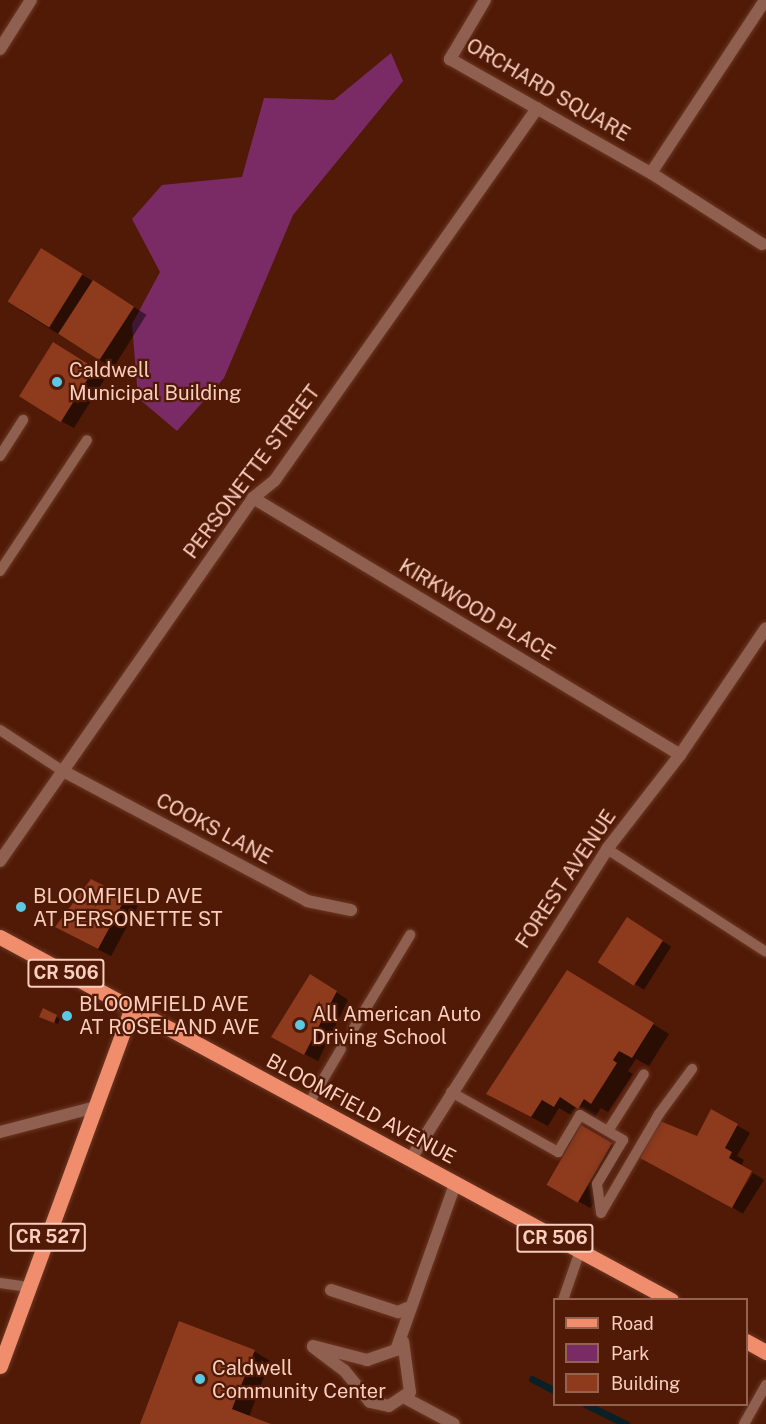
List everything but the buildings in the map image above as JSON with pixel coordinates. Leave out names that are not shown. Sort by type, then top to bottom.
[{"type":"main road","name":"BLOOMFIELD AVENUE","points":[[0,937],[580,1251],[653,1295]]},
{"type":"main road","name":"CR 527","points":[[0,1366],[132,1008]]},
{"type":"main road","points":[[748,1342],[766,1352]]},
{"type":"street","points":[[0,49],[30,0]]},
{"type":"street","name":"ORCHARD SQUARE","points":[[485,0],[450,59],[651,173],[762,244]]},
{"type":"street","points":[[651,173],[765,0]]},
{"type":"street","name":"PERSONETTE STREET","points":[[0,861],[253,498],[275,480],[537,108]]},
{"type":"street","name":"KIRKWOOD PLACE","points":[[253,498],[680,755]]},
{"type":"street","name":"FOREST AVENUE","points":[[410,1160],[607,849],[680,755],[766,628]]},
{"type":"street","name":"COOKS LANE","points":[[63,771],[307,901],[351,910]]},
{"type":"street","points":[[0,1132],[96,1107]]},
{"type":"street","points":[[331,1290],[398,1312],[407,1308],[455,1184]]},
{"type":"street","points":[[407,1308],[411,1317],[403,1341],[389,1356],[367,1360],[312,1346],[352,1377],[370,1402],[389,1406],[407,1399],[453,1424]]},
{"type":"street","points":[[403,1341],[411,1384],[407,1399]]},
{"type":"lane","points":[[0,456],[23,420]]},
{"type":"lane","points":[[0,571],[87,440]]},
{"type":"lane","points":[[0,730],[63,771]]},
{"type":"lane","points":[[607,849],[766,952]]},
{"type":"lane","points":[[354,1028],[410,935]]},
{"type":"lane","points":[[308,1105],[341,1049]]},
{"type":"lane","points":[[451,1092],[558,1152],[580,1115],[623,1140],[597,1184],[601,1213],[659,1114],[692,1069]]},
{"type":"lane","points":[[608,1131],[644,1074]]},
{"type":"lane","points":[[564,1298],[580,1251]]},
{"type":"lane","points":[[0,1283],[29,1287]]},
{"type":"lane","points":[[744,1424],[766,1384]]},
{"type":"green space","points":[[391,53],[403,81],[293,215],[224,378],[177,431],[138,398],[132,324],[160,272],[132,219],[162,185],[242,177],[264,98],[334,100]]},
{"type":"waterway","points":[[532,1379],[553,1390]]},
{"type":"waterway","points":[[589,1406],[626,1424]]},
{"type":"place","name":"Caldwell Municipal Building","points":[[57,382]]},
{"type":"place","name":"BLOOMFIELD AVE AT PERSONETTE ST","points":[[21,907]]},
{"type":"place","name":"BLOOMFIELD AVE AT ROSELAND AVE","points":[[67,1016]]},
{"type":"place","name":"All American Auto Driving School","points":[[300,1025]]},
{"type":"place","name":"Caldwell Community Center","points":[[200,1379]]}]
